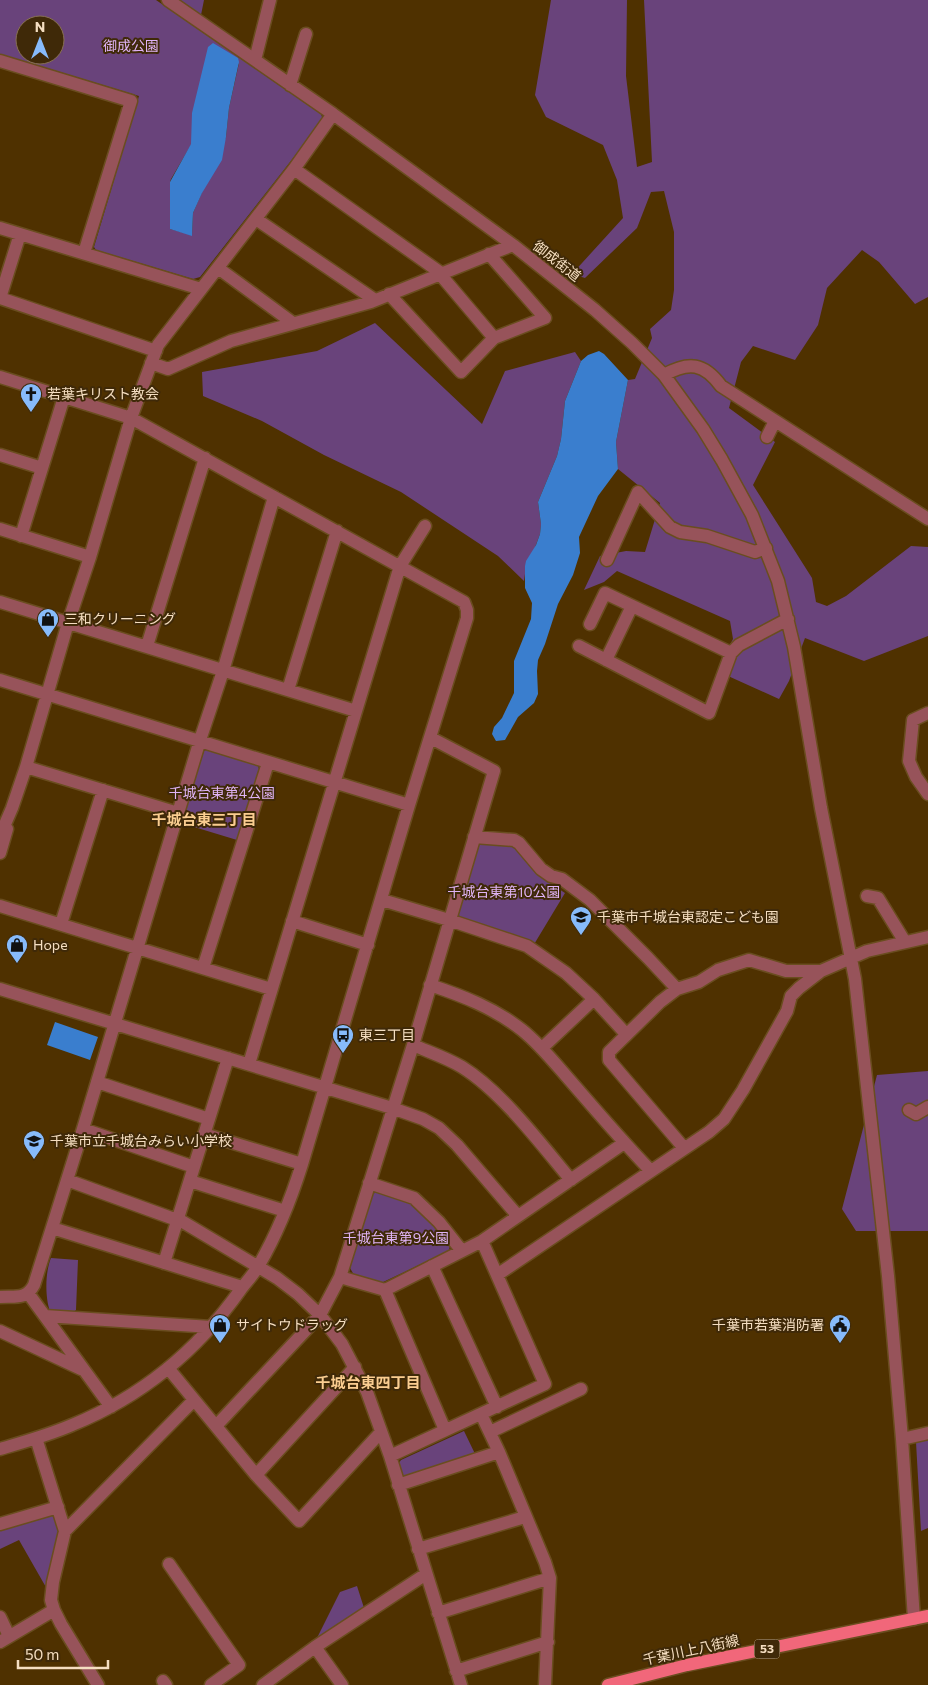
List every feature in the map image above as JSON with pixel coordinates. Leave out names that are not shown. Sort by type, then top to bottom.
[{"type":"main road","name":"千葉川上八街線","points":[[608,1685],[686,1665],[928,1616]]},
{"type":"street","name":"御成街道","points":[[168,0],[333,114],[513,245],[595,310],[664,375],[703,429],[752,515],[778,581],[788,619],[821,808],[855,979],[887,1266],[902,1439],[914,1620]]},
{"type":"street","points":[[255,60],[270,0]]},
{"type":"street","points":[[290,85],[306,34]]},
{"type":"street","points":[[0,60],[131,101],[84,253]]},
{"type":"street","points":[[0,853],[131,418],[158,345],[294,169],[333,114]]},
{"type":"street","points":[[294,169],[440,273],[494,338]]},
{"type":"street","points":[[256,219],[375,300]]},
{"type":"street","points":[[0,228],[201,289]]},
{"type":"street","points":[[20,234],[0,298],[154,357],[168,370],[231,341],[375,300],[513,245]]},
{"type":"street","points":[[389,294],[461,372],[494,338],[546,318],[489,254]]},
{"type":"street","points":[[218,268],[293,323]]},
{"type":"street","points":[[664,375],[684,366],[696,366],[704,369],[712,374],[721,386],[928,519]]},
{"type":"street","points":[[0,377],[131,418],[337,530],[464,602],[467,610],[467,618],[302,1164],[285,1211],[258,1267],[228,1308],[191,1350],[146,1386],[111,1407],[72,1426],[0,1449]]},
{"type":"street","points":[[21,536],[64,397]]},
{"type":"street","points":[[767,437],[775,421]]},
{"type":"street","points":[[0,455],[42,468]]},
{"type":"street","points":[[147,646],[204,458]]},
{"type":"street","points":[[608,560],[638,492],[670,527],[680,532],[707,536],[755,552],[766,548]]},
{"type":"street","points":[[0,1298],[25,1296],[34,1285],[200,740],[223,671],[274,497]]},
{"type":"street","points":[[249,1064],[400,566],[425,526]]},
{"type":"street","points":[[0,529],[90,557]]},
{"type":"street","points":[[288,690],[337,530]]},
{"type":"street","points":[[590,624],[605,593],[731,653]]},
{"type":"street","points":[[0,602],[356,712]]},
{"type":"street","points":[[606,660],[632,606]]},
{"type":"street","points":[[579,646],[709,713],[731,653],[740,645],[788,619]]},
{"type":"street","points":[[0,680],[200,740],[409,806]]},
{"type":"street","points":[[928,713],[913,720],[909,761],[916,777],[928,794]]},
{"type":"street","points":[[216,1426],[320,1315],[340,1277],[413,1045],[494,771],[431,738]]},
{"type":"street","points":[[203,968],[268,763]]},
{"type":"street","points":[[26,767],[178,813]]},
{"type":"street","points":[[61,924],[103,790]]},
{"type":"street","points":[[0,836],[12,808]]},
{"type":"street","points":[[474,837],[519,842],[541,869],[551,876],[562,879],[590,900],[677,989]]},
{"type":"street","points":[[867,896],[878,898],[905,942]]},
{"type":"street","points":[[382,900],[527,946],[566,973],[594,999],[626,1034]]},
{"type":"street","points":[[0,906],[271,989]]},
{"type":"street","points":[[292,921],[368,945]]},
{"type":"street","points":[[497,1275],[709,1132],[724,1119],[743,1090],[787,1011],[791,996],[799,988],[821,971],[867,951],[928,937]]},
{"type":"street","points":[[684,1148],[609,1060],[609,1052],[660,1002],[677,989],[700,982],[718,970],[749,960],[786,971],[821,971]]},
{"type":"street","points":[[430,985],[465,996],[522,1030],[542,1048],[624,1143],[650,1170]]},
{"type":"street","points":[[0,989],[392,1108],[422,1119],[439,1128],[457,1145],[518,1216]]},
{"type":"street","points":[[542,1048],[594,999]]},
{"type":"street","points":[[413,1045],[461,1066],[481,1081],[508,1107],[571,1180]]},
{"type":"street","points":[[164,1263],[228,1058]]},
{"type":"street","points":[[97,1082],[209,1119]]},
{"type":"street","points":[[909,1110],[916,1114],[928,1107]]},
{"type":"street","points":[[83,1129],[194,1167]]},
{"type":"street","points":[[204,1134],[302,1164]]},
{"type":"street","points":[[340,1277],[385,1290],[482,1241],[624,1143]]},
{"type":"street","points":[[67,1180],[178,1220],[277,1278],[298,1294],[320,1315],[342,1344],[368,1392],[390,1456],[460,1685]]},
{"type":"street","points":[[190,1181],[285,1211]]},
{"type":"street","points":[[369,1182],[414,1198],[428,1209],[462,1251]]},
{"type":"street","points":[[52,1228],[242,1288]]},
{"type":"street","points":[[390,1456],[545,1384],[482,1241]]},
{"type":"street","points":[[432,1266],[496,1407]]},
{"type":"street","points":[[385,1290],[445,1430]]},
{"type":"street","points":[[28,1293],[111,1407]]},
{"type":"street","points":[[45,1316],[211,1327]]},
{"type":"street","points":[[0,1331],[84,1370]]},
{"type":"street","points":[[256,1475],[355,1367]]},
{"type":"street","points":[[168,1368],[256,1475],[299,1520],[381,1432]]},
{"type":"street","points":[[490,1432],[581,1389]]},
{"type":"street","points":[[65,1531],[194,1400]]},
{"type":"street","points":[[481,1414],[499,1452],[550,1578],[545,1685]]},
{"type":"street","points":[[902,1439],[928,1433]]},
{"type":"street","points":[[36,1438],[65,1531],[53,1582],[51,1600],[54,1610],[98,1685]]},
{"type":"street","points":[[398,1485],[499,1452]]},
{"type":"street","points":[[0,1524],[58,1507]]},
{"type":"street","points":[[418,1550],[525,1516]]},
{"type":"street","points":[[169,1564],[239,1665],[211,1685]]},
{"type":"street","points":[[263,1685],[315,1647],[426,1574]]},
{"type":"street","points":[[438,1612],[550,1578]]},
{"type":"street","points":[[0,1617],[4,1639],[54,1610]]},
{"type":"street","points":[[456,1671],[548,1642]]},
{"type":"street","points":[[315,1647],[342,1685]]},
{"type":"green space","name":"御成公園","points":[[0,0],[156,0],[321,114],[323,120],[200,277],[193,279],[96,250],[94,247],[139,96],[36,65],[65,65],[65,15],[15,15],[15,59],[0,54]],"holes":[[[239,63],[229,108],[226,137],[193,213],[192,235],[170,229],[171,179]]]},
{"type":"green space","points":[[180,0],[204,0],[201,15]]},
{"type":"green space","points":[[551,0],[627,0],[626,76],[637,167],[652,162],[644,0],[928,0],[928,297],[915,304],[879,262],[862,250],[827,288],[818,325],[795,360],[753,346],[741,362],[729,408],[775,442],[753,485],[812,578],[816,602],[827,606],[846,596],[911,546],[928,547],[928,636],[864,661],[805,638],[789,681],[779,699],[717,671],[733,639],[730,621],[617,571],[604,582],[584,590],[600,556],[626,551],[645,552],[660,503],[618,469],[616,442],[628,380],[635,379],[652,338],[650,329],[671,310],[674,290],[674,232],[664,191],[651,192],[637,228],[585,278],[572,274],[623,218],[617,180],[603,145],[546,117],[535,95]]},
{"type":"green space","points":[[375,323],[482,424],[505,371],[575,352],[581,361],[565,401],[561,439],[557,456],[538,502],[541,524],[540,534],[524,581],[498,556],[401,492],[324,455],[262,421],[203,396],[202,372],[317,351]]},
{"type":"green space","name":"千城台東第4公園","points":[[208,749],[258,765],[260,774],[237,840],[181,823],[204,751]]},
{"type":"green space","name":"千城台東第10公園","points":[[479,843],[513,846],[518,849],[539,876],[565,893],[533,946],[460,917],[457,911]]},
{"type":"green space","points":[[928,1071],[928,1231],[856,1231],[842,1209],[877,1075]]},
{"type":"green space","name":"千城台東第9公園","points":[[378,1191],[410,1203],[424,1214],[450,1244],[449,1251],[381,1283],[354,1275],[350,1268],[373,1194]]},
{"type":"green space","points":[[51,1258],[78,1260],[76,1310],[72,1313],[50,1311],[46,1285]]},
{"type":"green space","points":[[464,1431],[477,1458],[409,1478],[403,1476],[399,1463],[401,1460]]},
{"type":"green space","points":[[928,1437],[928,1528],[921,1531],[916,1442]]},
{"type":"green space","points":[[50,1514],[54,1516],[60,1534],[47,1589],[19,1540],[0,1549],[0,1529]]},
{"type":"green space","points":[[357,1586],[365,1611],[314,1644],[340,1592]]},
{"type":"water","points":[[213,43],[238,58],[239,62],[229,108],[222,160],[202,193],[193,213],[192,236],[170,229],[170,182],[191,144],[192,113],[208,47]]},
{"type":"water","points":[[599,351],[628,380],[616,442],[618,469],[598,496],[579,537],[580,553],[573,575],[558,604],[538,660],[538,694],[534,703],[518,717],[505,740],[496,741],[492,734],[494,727],[502,718],[514,693],[514,661],[531,619],[532,603],[525,588],[525,566],[540,534],[541,524],[538,502],[557,456],[561,439],[565,401],[581,361],[588,355]]},
{"type":"water","points":[[55,1022],[98,1037],[90,1060],[47,1045]]},
{"type":"place","name":"若葉キリスト教会","points":[[31,413]]},
{"type":"place","name":"三和クリーニング","points":[[48,638]]},
{"type":"place","name":"千葉市千城台東認定こども園","points":[[581,936]]},
{"type":"place","name":"Hope","points":[[17,964]]},
{"type":"place","name":"東三丁目","points":[[343,1054]]},
{"type":"place","name":"千葉市立千城台みらい小学校","points":[[34,1160]]},
{"type":"place","name":"サイトウドラッグ","points":[[220,1344]]},
{"type":"place","name":"千葉市若葉消防署","points":[[840,1344]]},
{"type":"district","name":"千城台東三丁目","points":[[204,820]]},
{"type":"district","name":"千城台東四丁目","points":[[368,1383]]}]
